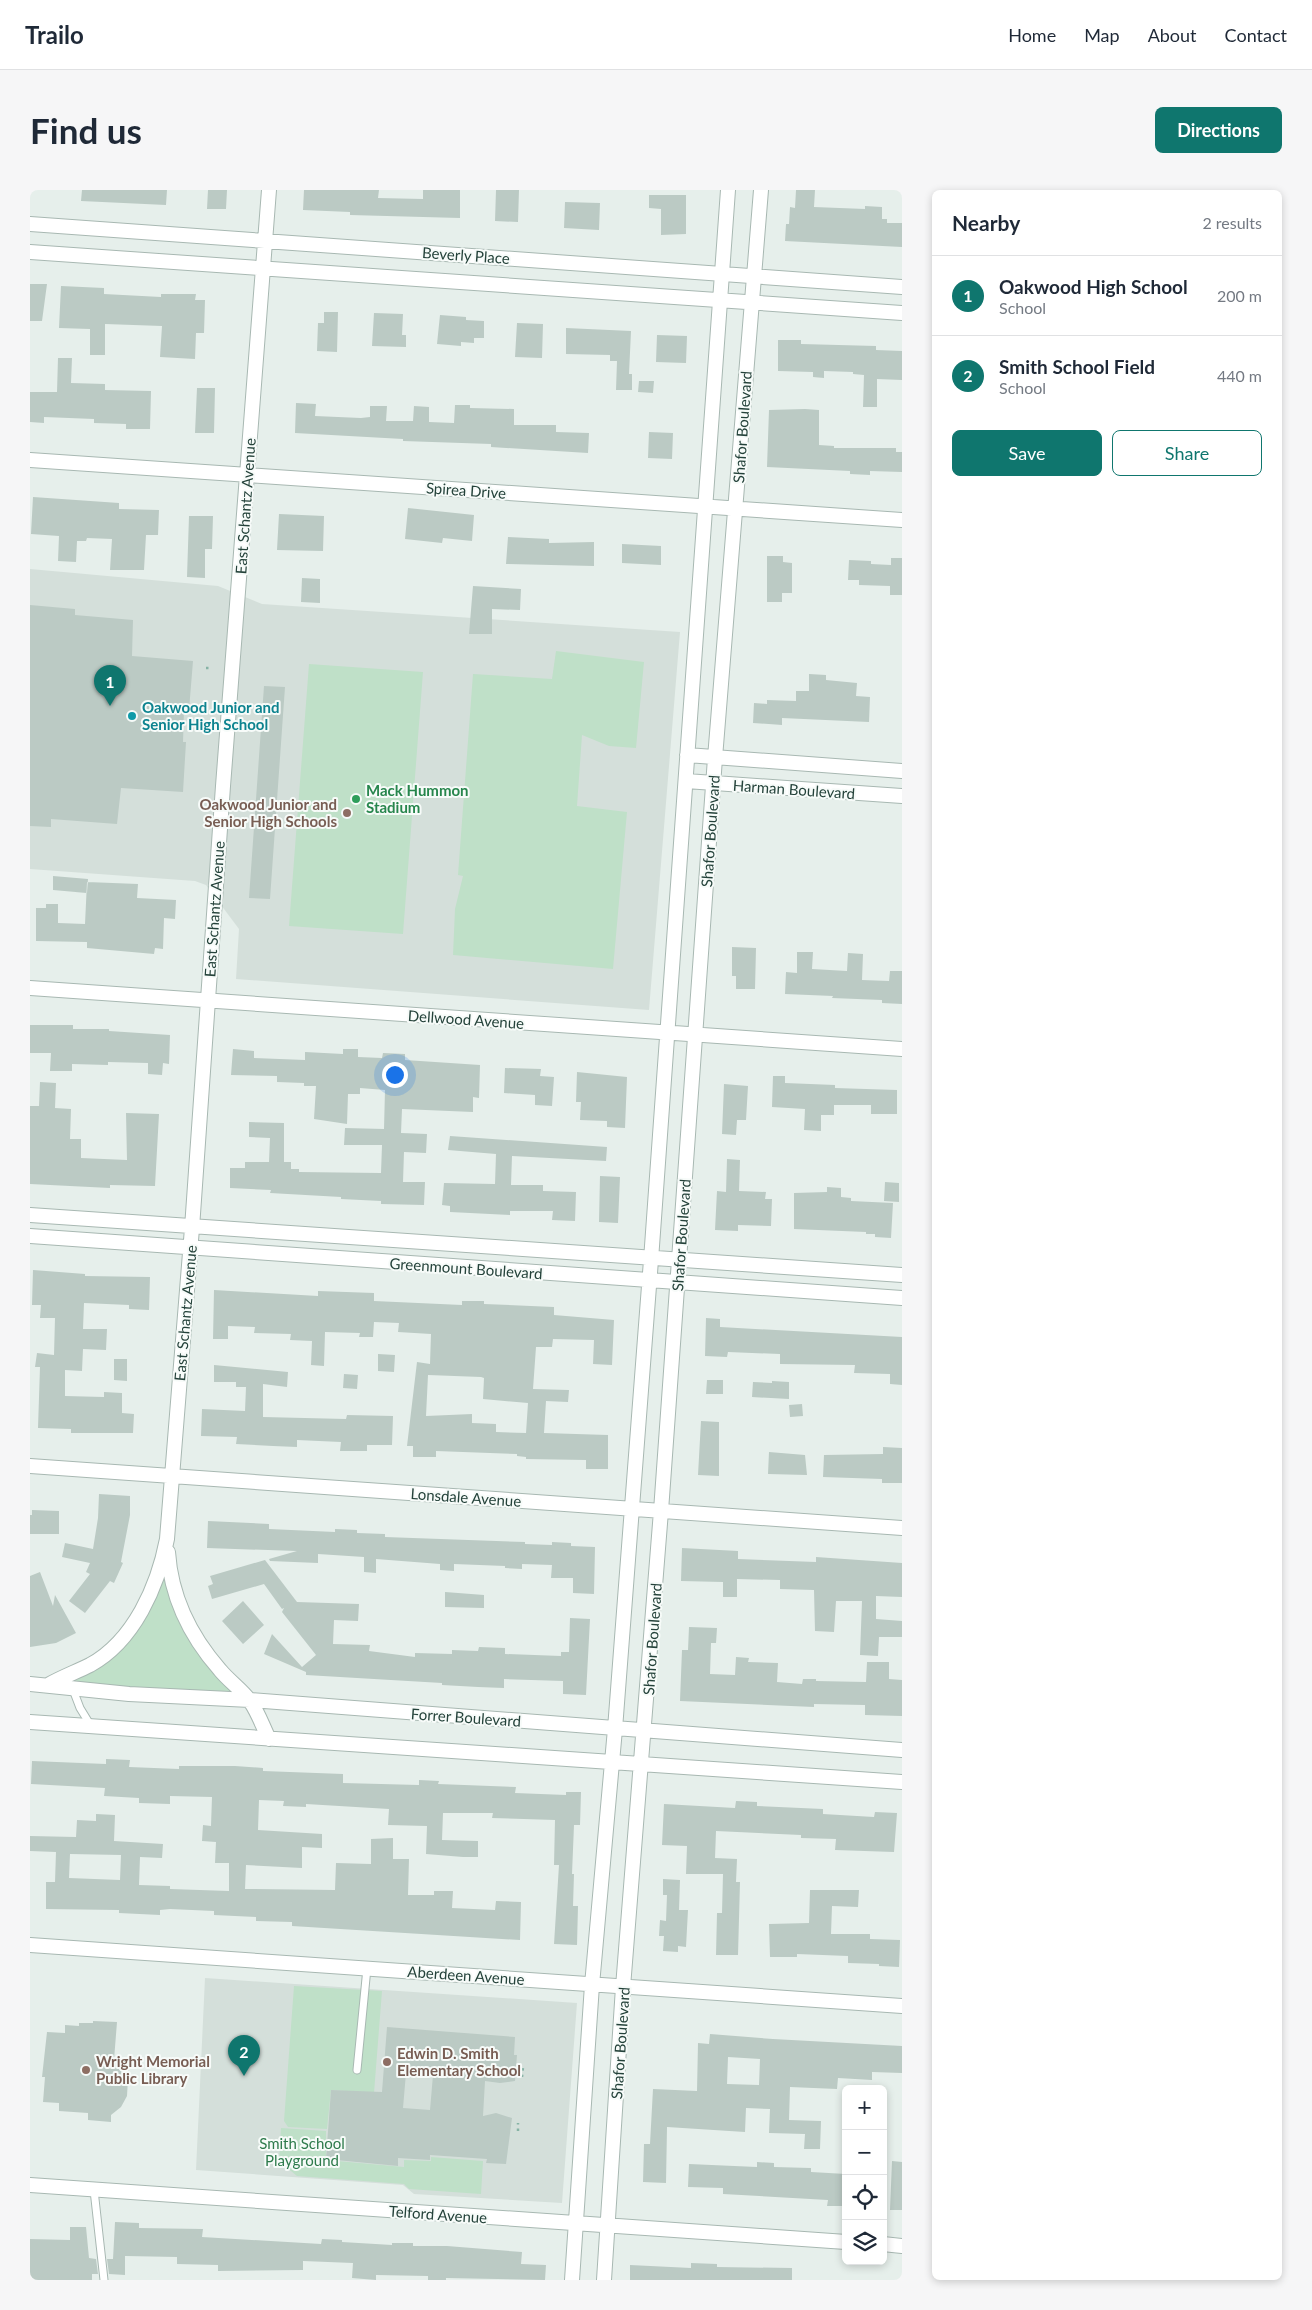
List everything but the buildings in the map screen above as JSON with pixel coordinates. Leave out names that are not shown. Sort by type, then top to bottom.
[{"type":"street","name":"East Schantz Avenue","points":[[268,190],[248,475],[222,786],[191,1248],[167,1539],[170,1572],[179,1604],[192,1631],[220,1670],[250,1700],[269,1739]]},
{"type":"street","name":"Shafor Boulevard","points":[[572,2280],[592,1985],[615,1728],[651,1260],[728,190]]},
{"type":"street","name":"Shafor Boulevard","points":[[604,2280],[623,1987],[642,1764],[678,1260],[697,1034],[713,784],[761,190]]},
{"type":"street","name":"Beverly Place","points":[[30,224],[902,287]]},
{"type":"street","name":"Beverly Place","points":[[30,252],[902,313]]},
{"type":"street","name":"Spirea Drive","points":[[30,460],[902,520]]},
{"type":"street","name":"Harman Boulevard","points":[[687,755],[902,771]]},
{"type":"street","name":"Harman Boulevard","points":[[686,781],[902,796]]},
{"type":"street","name":"Dellwood Avenue","points":[[30,988],[902,1049]]},
{"type":"street","name":"Greenmount Boulevard","points":[[30,1215],[651,1260],[678,1260],[902,1275]]},
{"type":"street","name":"Greenmount Boulevard","points":[[30,1236],[902,1298]]},
{"type":"street","name":"Lonsdale Avenue","points":[[30,1466],[902,1528]]},
{"type":"street","name":"East Schantz Avenue","points":[[48,1685],[71,1672],[90,1665],[105,1654],[136,1619],[150,1594],[160,1567],[167,1539]]},
{"type":"street","name":"Forrer Boulevard","points":[[30,1684],[129,1694],[250,1700],[902,1750]]},
{"type":"street","points":[[30,1722],[902,1782]]},
{"type":"street","name":"Aberdeen Avenue","points":[[30,1945],[902,2006]]},
{"type":"street","name":"Telford Avenue","points":[[30,2185],[842,2242]]},
{"type":"street","points":[[887,2244],[902,2246]]},
{"type":"lane","points":[[71,1672],[72,1688],[80,1708],[91,1726]]},
{"type":"lane","points":[[357,2070],[367,1968]]},
{"type":"lane","points":[[94,2190],[104,2280]]},
{"type":"path","points":[[522,2077],[523,2068]]},
{"type":"path","points":[[518,2123],[518,2131]]},
{"type":"shaded area","name":"Oakwood Junior and Senior High Schools","points":[[30,569],[218,586],[262,604],[680,632],[649,1010],[236,979],[239,929],[206,885],[195,881],[30,869]]},
{"type":"shaded area","name":"Edwin D. Smith Elementary School","points":[[205,1978],[577,2003],[562,2203],[414,2194],[403,2185],[196,2170]]},
{"type":"green space","points":[[556,651],[644,662],[636,748],[609,746],[582,735],[577,806],[627,812],[613,969],[453,955],[455,909],[463,876],[458,875],[473,674],[552,679]]},
{"type":"green space","name":"Mack Hummon Stadium","points":[[309,664],[423,672],[403,934],[289,926]]},
{"type":"green space","points":[[161,1567],[191,1631],[250,1700],[72,1687],[71,1672],[123,1636]]},
{"type":"green space","points":[[294,1986],[382,1991],[374,2093],[331,2090],[327,2129],[288,2127],[284,2121]]},
{"type":"green space","name":"Smith School Playground","points":[[281,2128],[326,2131],[326,2160],[404,2167],[404,2160],[431,2161],[431,2157],[483,2161],[481,2194],[409,2189],[404,2184],[297,2176],[279,2161]]},
{"type":"place","name":"Oakwood High School","points":[[110,706]]},
{"type":"place","name":"Oakwood Junior and Senior High School","points":[[132,716]]},
{"type":"place","name":"Mack Hummon Stadium","points":[[356,799]]},
{"type":"place","name":"Oakwood Junior and Senior High Schools","points":[[347,813]]},
{"type":"place","name":"Edwin D. Smith Elementary School","points":[[387,2062]]},
{"type":"place","name":"Wright Memorial Public Library","points":[[86,2070]]},
{"type":"place","name":"Smith School Field","points":[[244,2076]]}]
